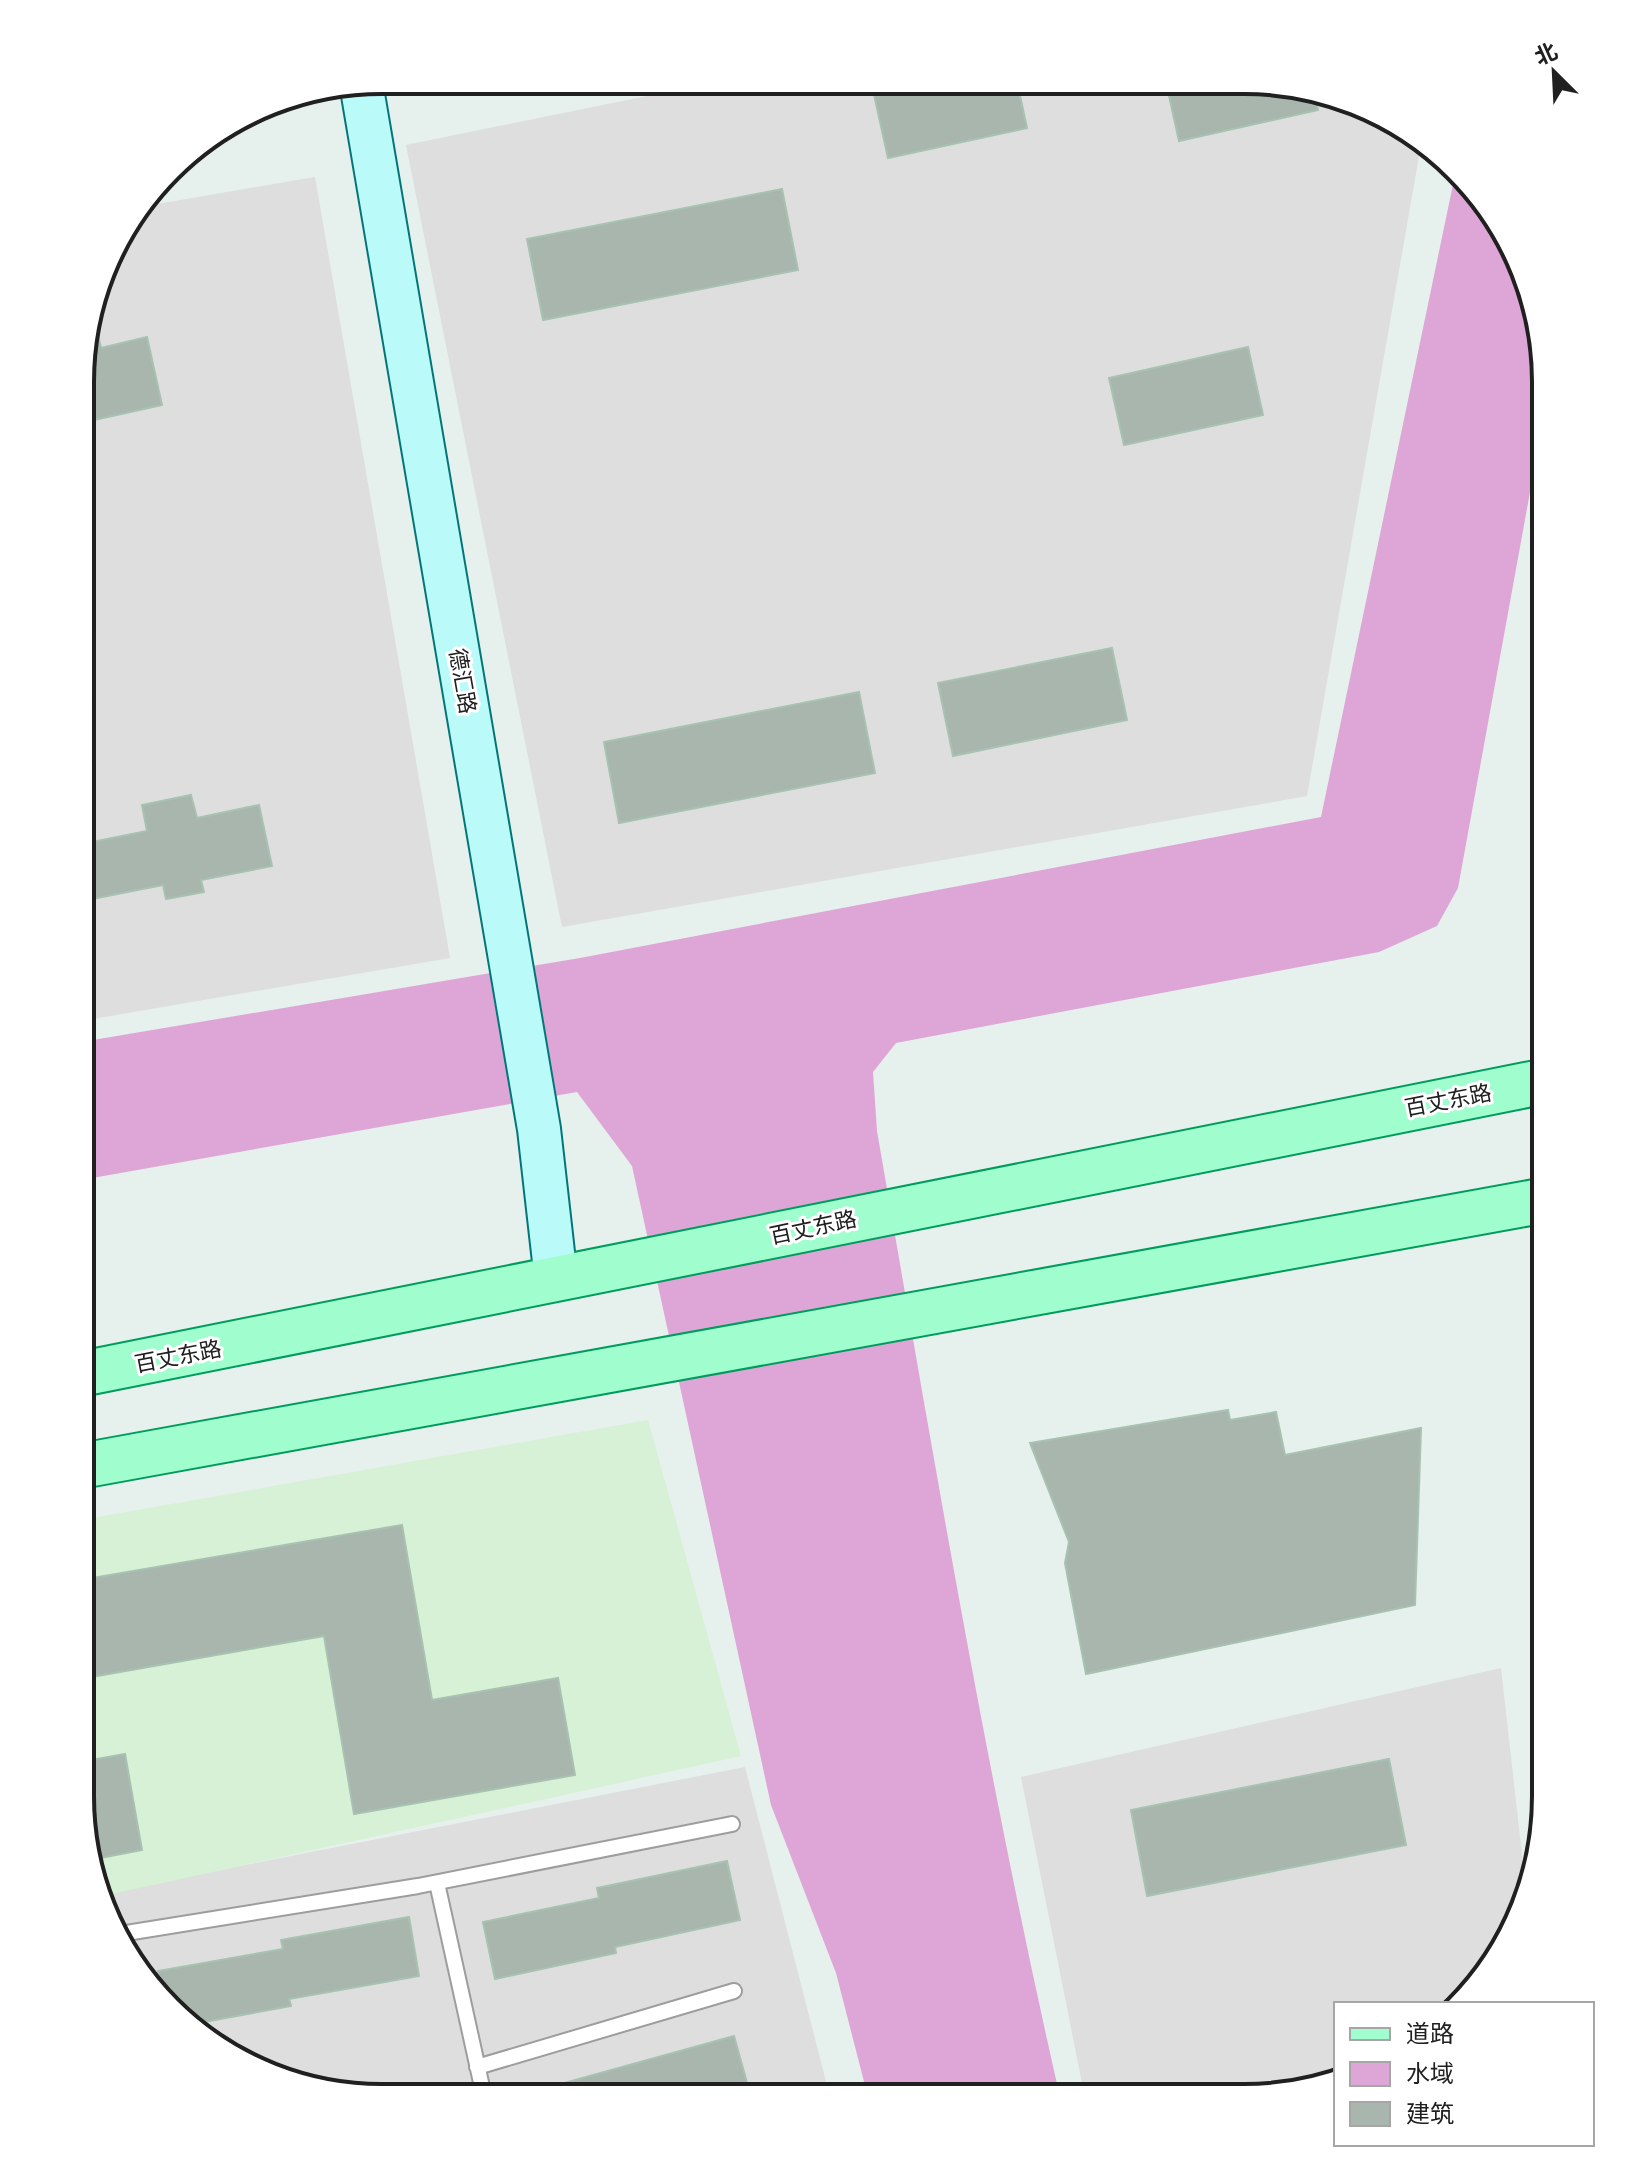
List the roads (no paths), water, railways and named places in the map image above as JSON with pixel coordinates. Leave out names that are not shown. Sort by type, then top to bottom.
[{"type":"main road","name":"百丈东路","points":[[94,1371],[1532,1084]]},
{"type":"main road","points":[[94,1464],[1532,1203]]},
{"type":"street","name":"德汇路","points":[[363,95],[539,1129],[556,1279]]},
{"type":"lane","points":[[129,1933],[437,1883],[732,1824]]},
{"type":"lane","points":[[437,1883],[481,2084]]},
{"type":"lane","points":[[477,2067],[734,1991]]},
{"type":"water","points":[[1453,184],[1484,222],[1502,254],[1522,307],[1530,344],[1532,481],[1458,888],[1437,926],[1379,952],[896,1043],[873,1072],[877,1131],[962,1616],[1008,1857],[1057,2084],[865,2084],[836,1973],[771,1805],[632,1166],[577,1092],[94,1178],[94,1040],[580,958],[1321,817]]}]
